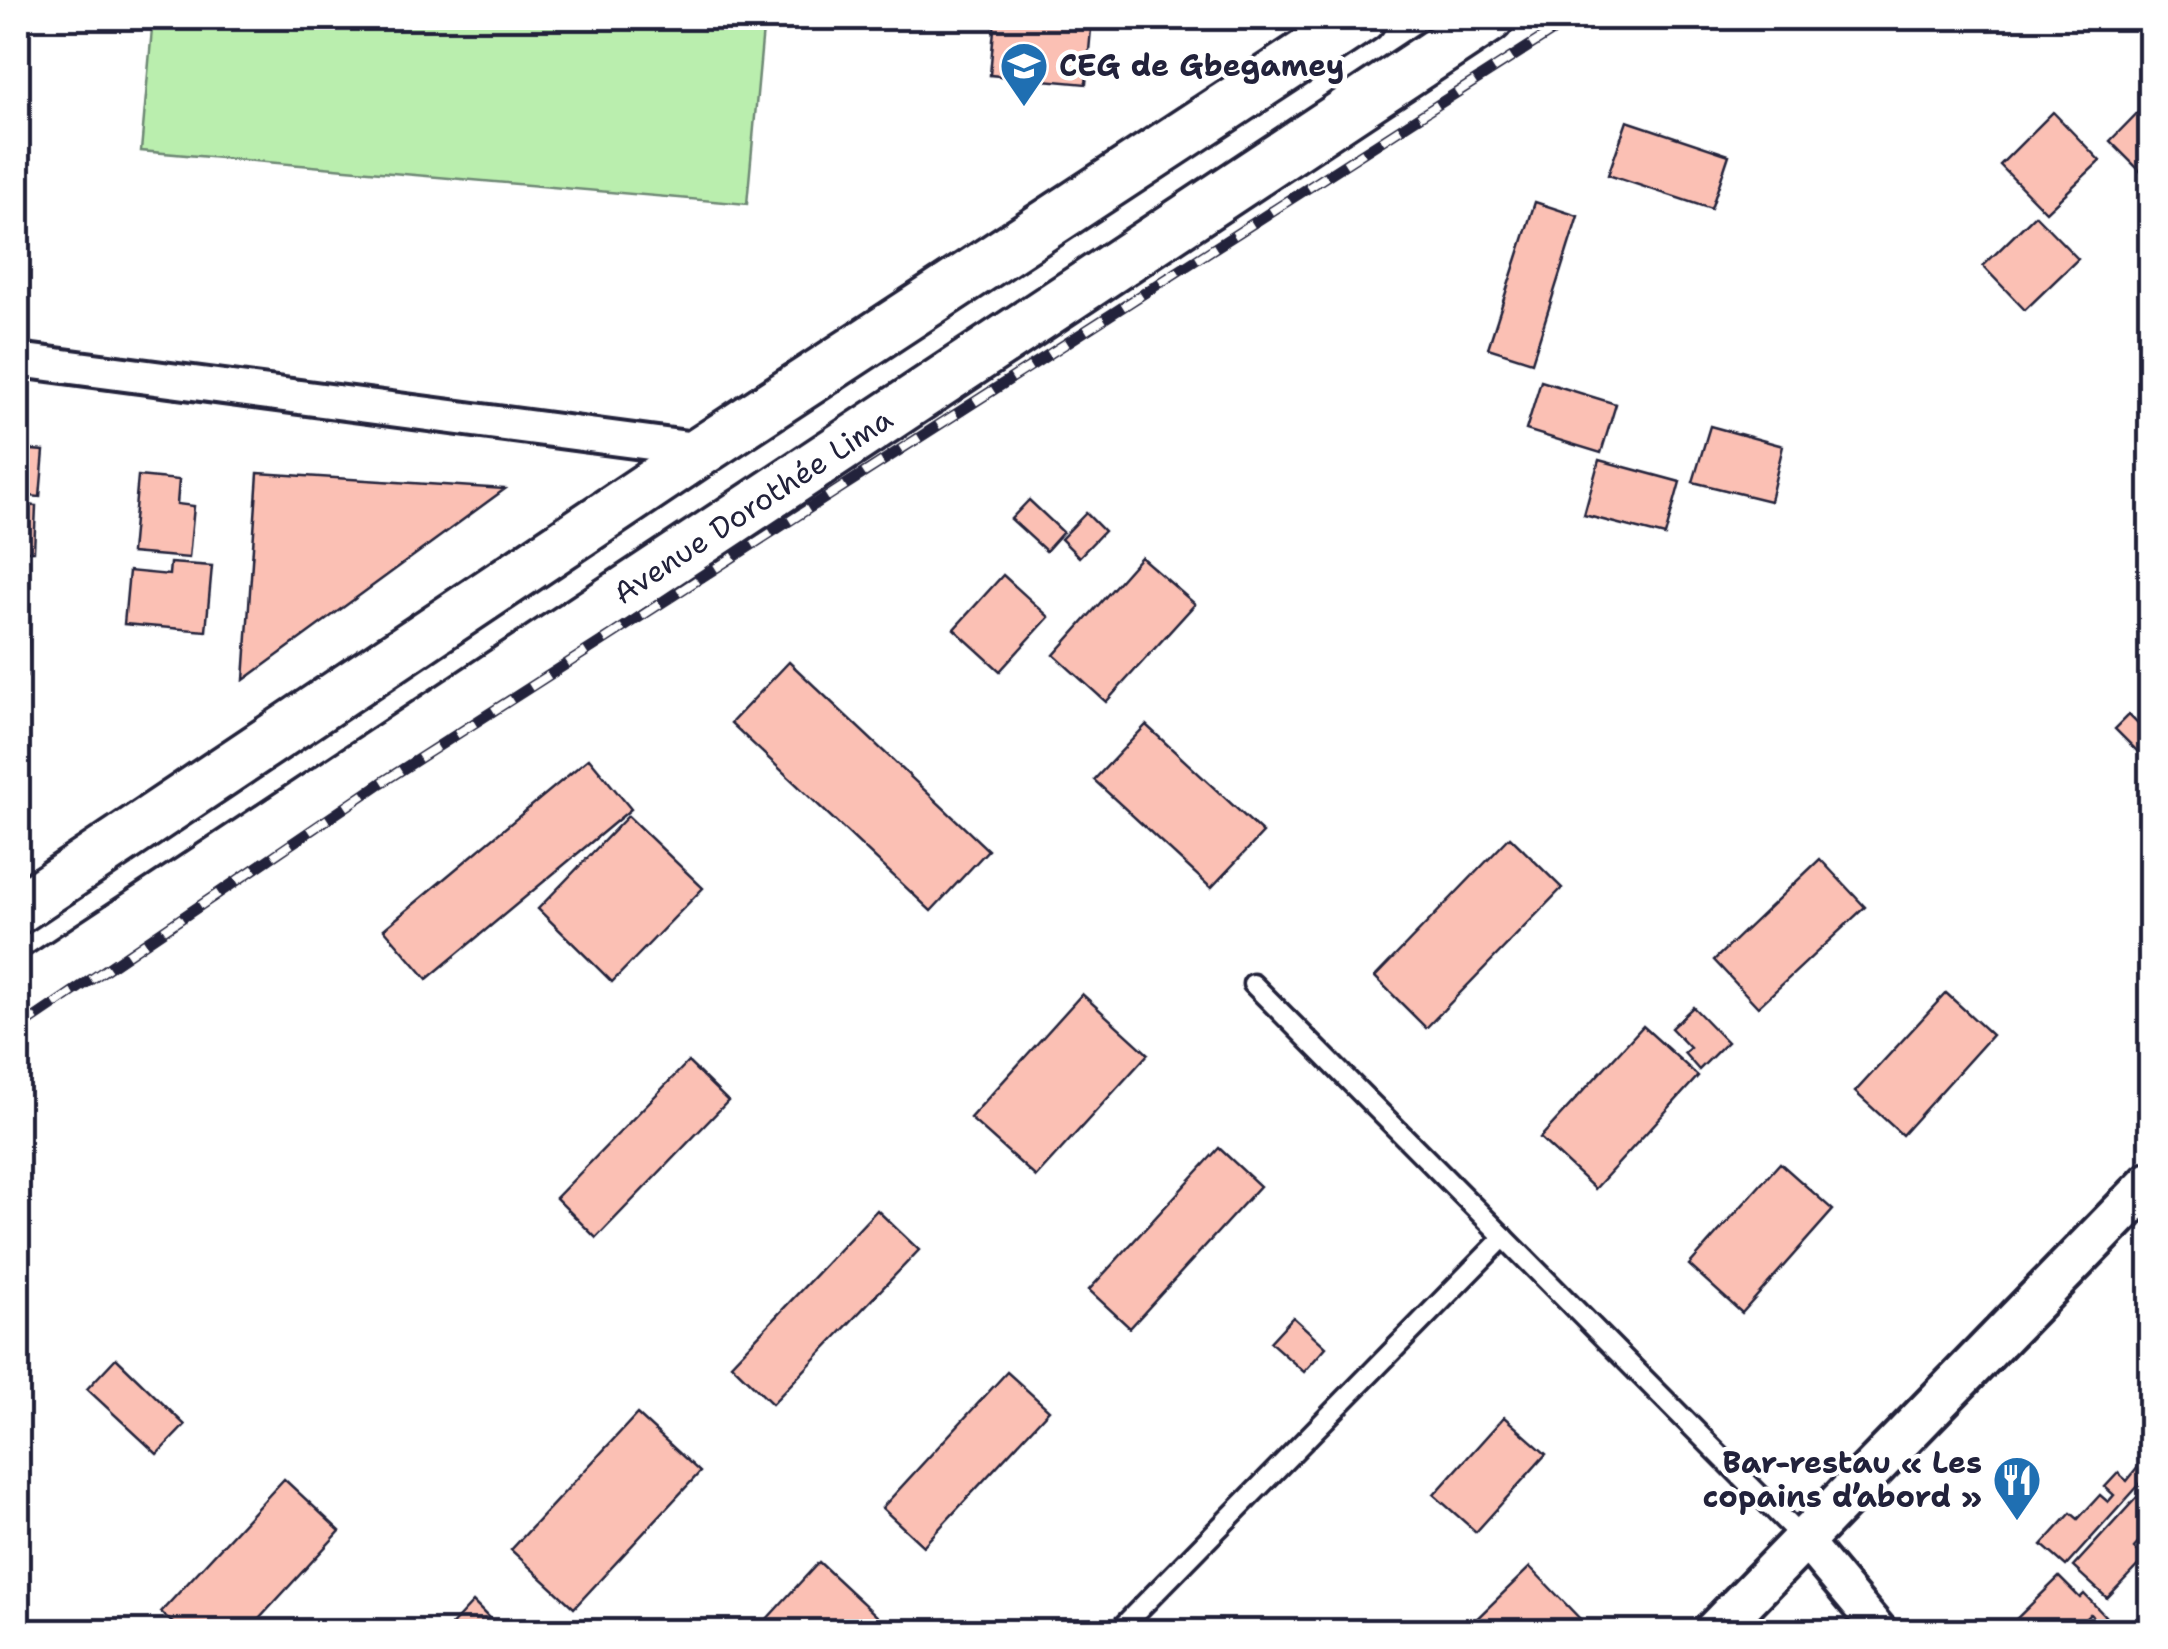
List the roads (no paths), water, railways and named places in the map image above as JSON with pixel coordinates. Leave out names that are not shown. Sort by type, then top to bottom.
[{"type":"main road","points":[[18,909],[703,450],[1361,18]]},
{"type":"main road","name":"Avenue Dorothée Lima","points":[[18,994],[1489,18]]},
{"type":"street","points":[[18,360],[703,450]]},
{"type":"street","points":[[1714,1632],[2150,1183]]},
{"type":"street","points":[[1804,1540],[1880,1632]]},
{"type":"lane","points":[[1253,984],[1804,1540]]},
{"type":"lane","points":[[1117,1632],[1504,1237]]},
{"type":"railway","points":[[18,1029],[381,783],[1573,18]]},
{"type":"place","name":"CEG de Gbegamey","points":[[1024,108]]},
{"type":"place","name":"Bar-restau « Les copains d’abord »","points":[[2017,1522]]}]
